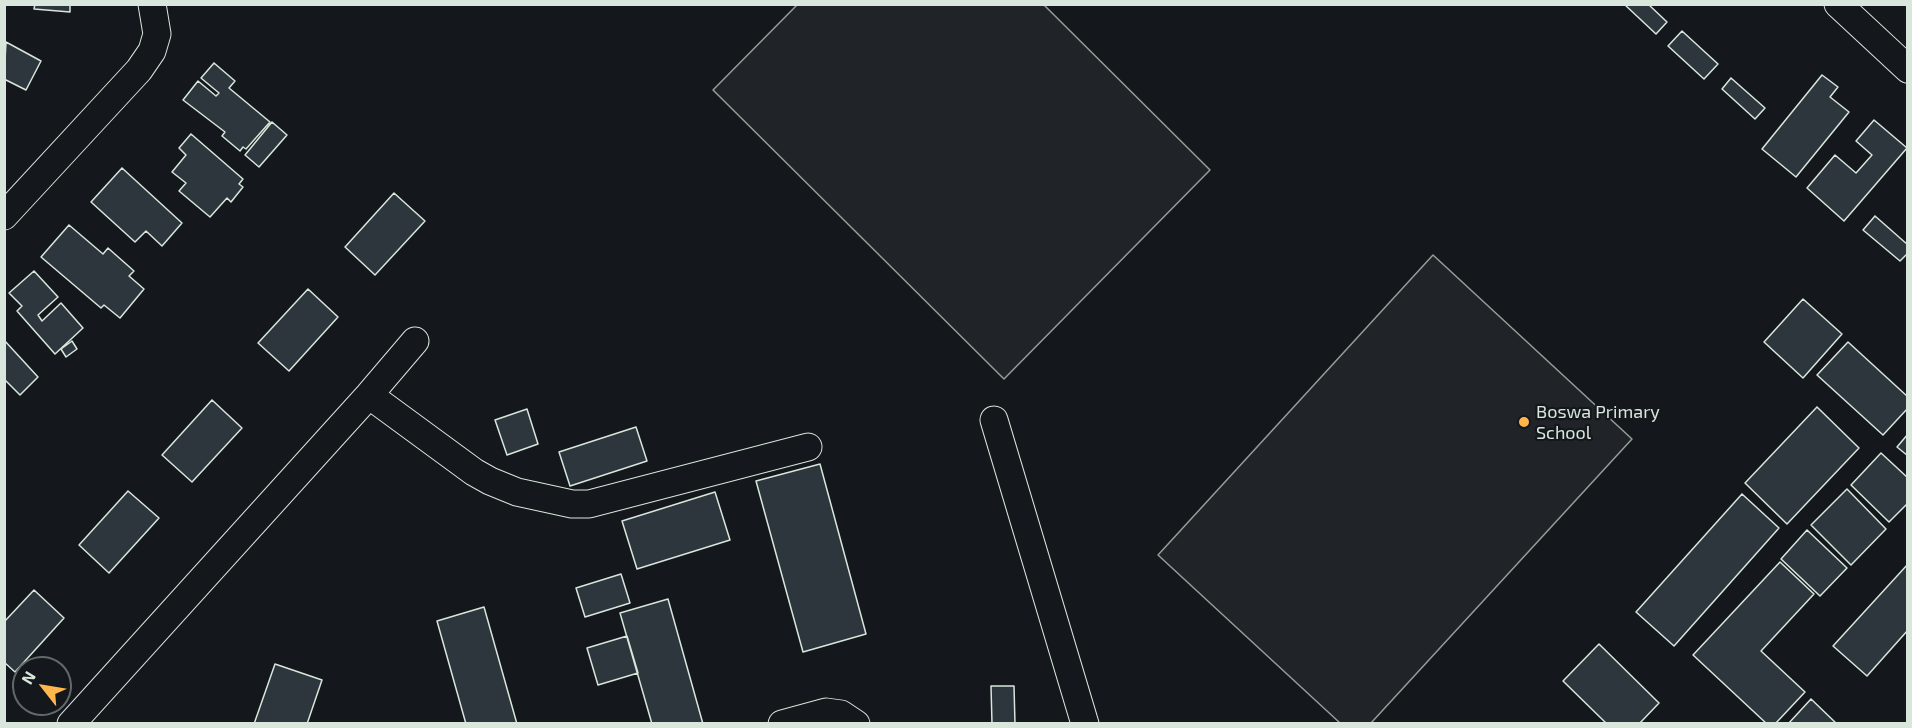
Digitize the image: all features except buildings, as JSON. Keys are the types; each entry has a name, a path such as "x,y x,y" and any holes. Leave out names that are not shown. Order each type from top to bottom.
{"street":[{"path":"4,216 139,70 152,51 157,34 152,4"},
{"path":"1838,4 1908,69"},
{"path":"70,723 369,395 415,341"},
{"path":"369,395 474,472 490,481 517,492 573,504 589,504 808,447"},
{"path":"994,420 1085,723"},
{"path":"782,723 826,712 841,714 856,723"}],"shaded area":[{"path":"797,5 1044,5 1210,170 1004,379 713,90"},
{"path":"1433,255 1632,439 1371,723 1340,723 1158,555"}],"place":[{"name":"Boswa Primary School","path":"1524,422"}]}
